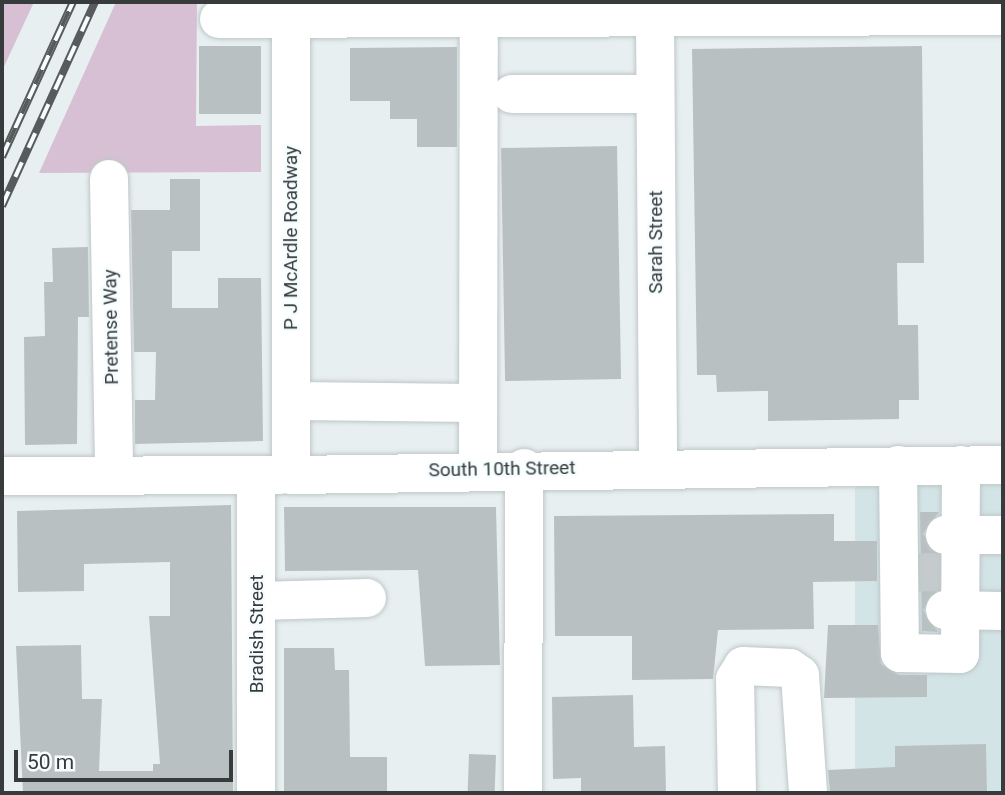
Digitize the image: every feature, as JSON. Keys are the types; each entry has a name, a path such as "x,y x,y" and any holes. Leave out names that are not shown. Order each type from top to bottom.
{"street":[{"path":"219,19 291,10 472,11 655,17 1003,16"},
{"name":"P J McArdle Roadway","path":"273,475 291,401 291,10"},
{"path":"472,11 478,469"},
{"name":"Sarah Street","path":"655,17 658,467"},
{"path":"512,94 655,94"},
{"name":"Pretense Way","path":"109,179 114,474"},
{"path":"291,401 478,403"},
{"path":"898,466 902,535 900,653 960,654 953,611 953,535 961,465"},
{"name":"South 10th Street","path":"2,476 273,475 524,468 1003,465"},
{"path":"523,793 524,468"},
{"name":"Bradish Street","path":"256,793 258,601 273,475"},
{"path":"953,535 1003,534"},
{"path":"258,601 367,598"},
{"path":"953,611 1003,611"},
{"path":"737,793 735,679 743,666 790,667 800,675 808,793"}],"shaded area":[{"path":"2,2 34,2 2,71"},
{"path":"116,2 197,2 196,126 261,125 261,172 39,173"},
{"path":"855,457 1003,457 1003,793 855,793"}],"building":[{"path":"199,46 261,46 261,114 199,114"},
{"path":"922,46 924,263 897,263 898,325 918,325 919,400 899,400 899,419 768,421 768,391 717,392 716,375 697,375 692,49"},
{"path":"457,47 457,147 417,147 417,119 390,119 390,101 350,101 350,48"},
{"path":"617,146 621,379 505,381 501,148"},
{"path":"170,179 200,179 200,251 172,251 172,308 218,308 218,278 261,278 263,441 135,444 135,400 155,400 156,352 134,352 131,210 170,210"},
{"path":"88,247 89,317 78,317 77,444 25,445 24,337 45,336 44,282 53,282 52,248"},
{"path":"231,505 233,793 23,793 16,646 81,645 82,699 102,699 99,771 153,771 153,764 160,764 149,616 170,616 170,562 84,564 84,591 18,592 17,511"},
{"path":"284,507 496,507 500,665 425,666 418,570 285,571"},
{"path":"920,512 939,512 923,534 939,555 938,590 923,610 938,632 922,631"},
{"path":"834,514 834,541 877,541 877,581 813,582 814,629 718,630 713,679 632,680 632,636 555,636 554,516"},
{"path":"828,625 878,625 881,664 899,675 927,675 927,697 824,698"},
{"path":"284,648 334,648 335,670 349,670 350,757 387,757 387,793 284,793"},
{"path":"633,695 634,747 665,746 666,793 581,793 581,778 553,779 552,697"},
{"path":"986,744 987,793 830,793 828,770 895,767 895,746"},
{"path":"469,754 496,755 495,793 468,793"}],"tunnel":[{"path":"904,573 945,572"}],"railway":[{"path":"2,157 73,2"},
{"path":"2,206 95,2"}]}
